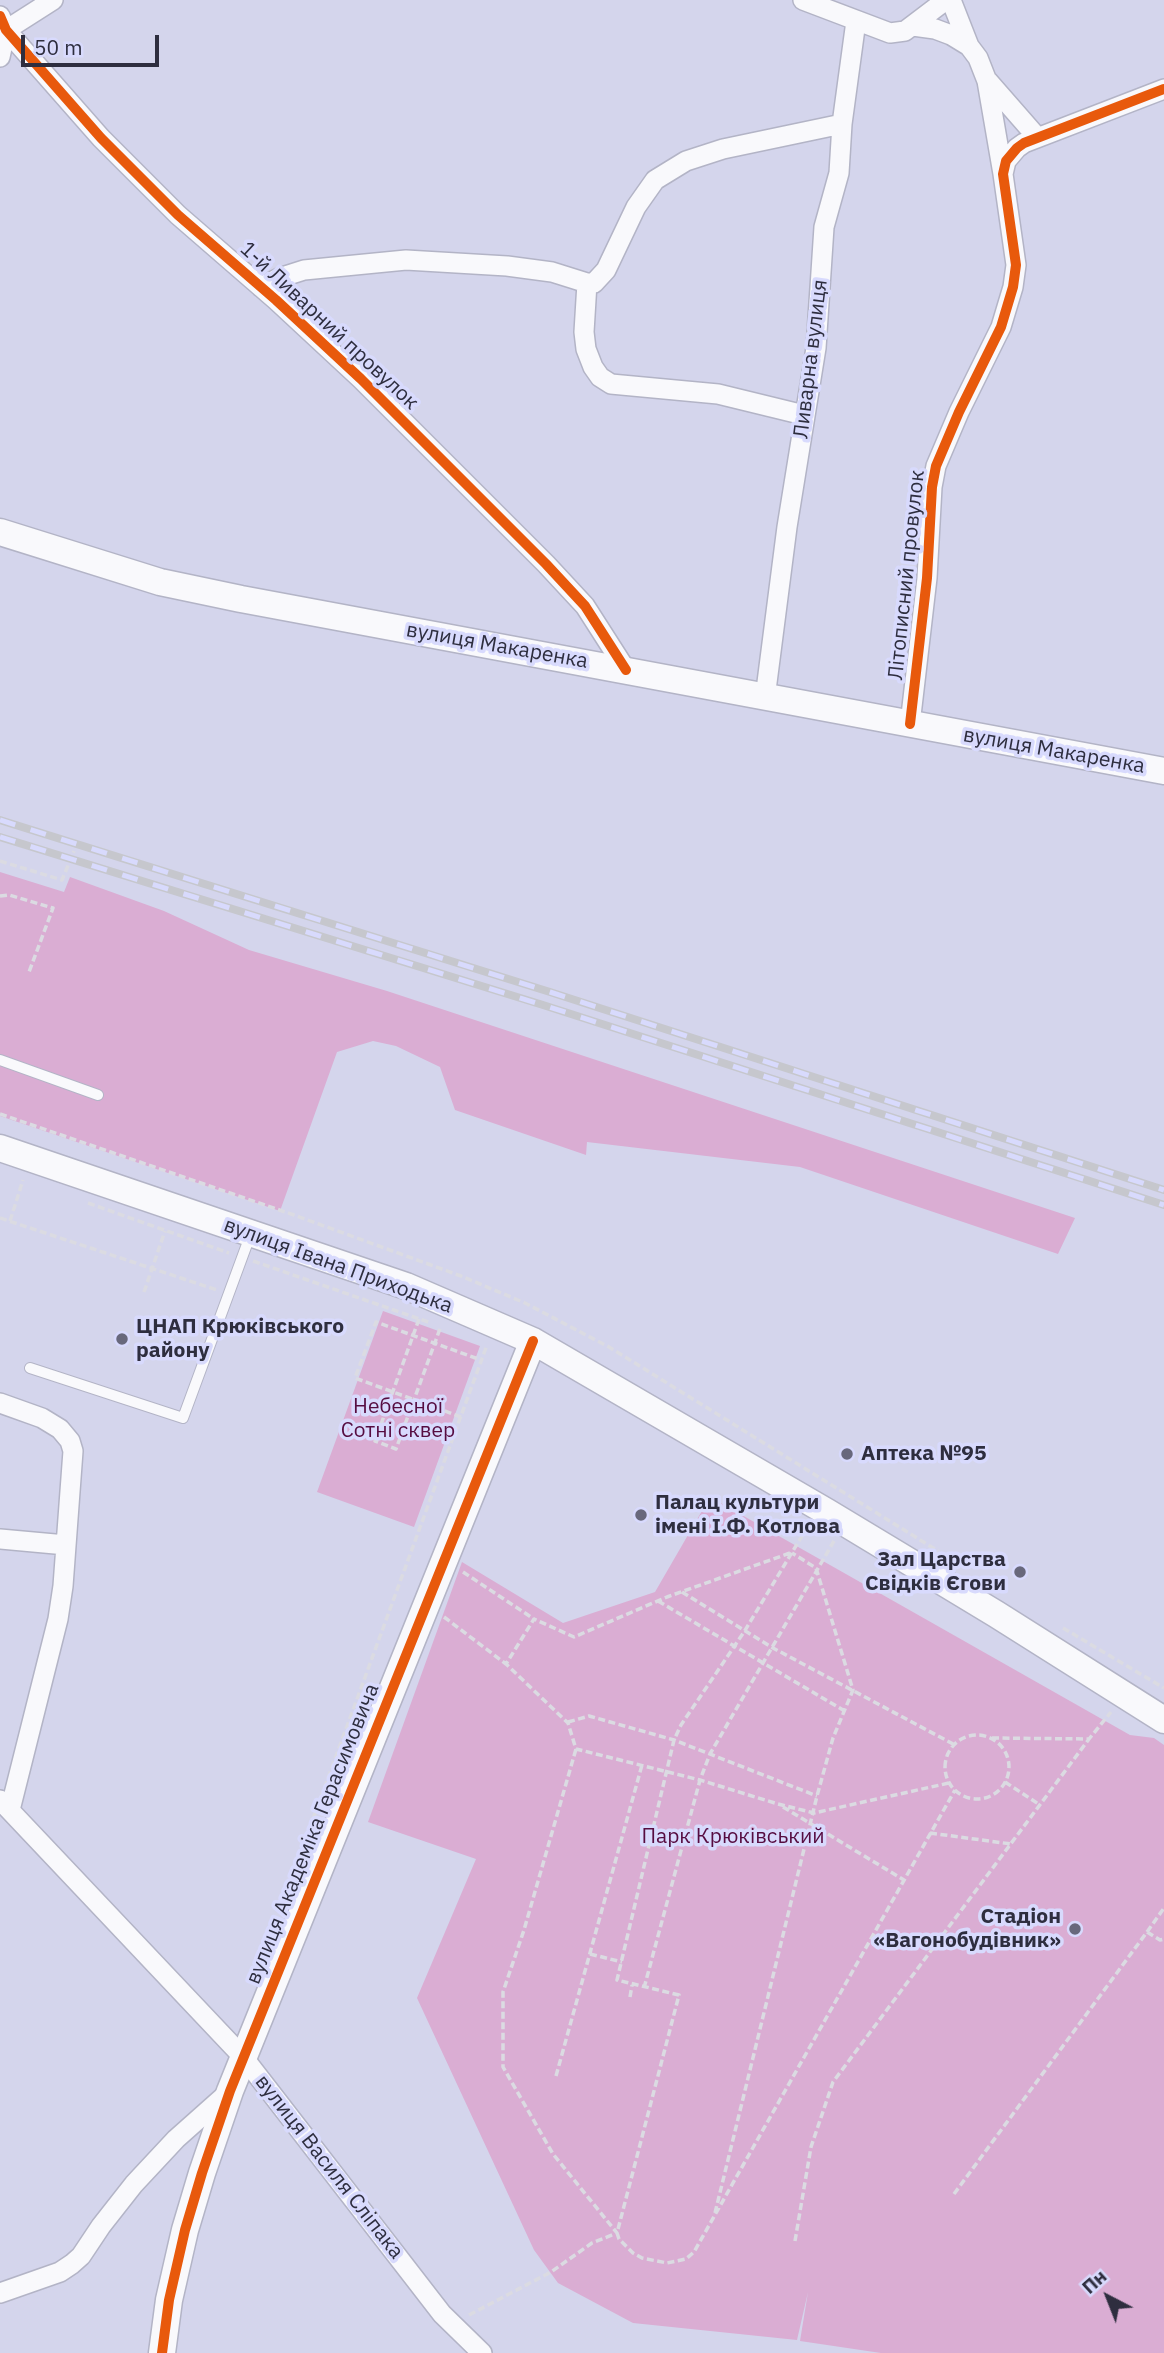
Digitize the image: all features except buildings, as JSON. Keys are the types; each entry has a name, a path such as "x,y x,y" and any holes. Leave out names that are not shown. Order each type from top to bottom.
{"main road":[{"name":"вулиця Макаренка","path":"0,532 160,582 241,599 1164,771"},
{"name":"вулиця Івана Приходька","path":"0,1148 246,1246 405,1286 850,1526 1164,1720"},
{"name":"вулиця Академіка Герасимовича","path":"162,2353 169,2300 185,2230 230,2091 528,1351"}],"street":[{"path":"0,57 3,23 54,0"},
{"path":"803,0 890,33 905,31 948,0 987,81 1037,137"},
{"name":"Ливарна вулиця","path":"765,698 804,415 816,348 824,227 839,173 842,124 856,21"},
{"name":"1-й Ливарний провулок","path":"3,23 111,148 178,215 361,379 554,572 585,606 626,670"},
{"path":"913,26 943,32 969,46"},
{"name":"Літописний провулок","path":"910,724 927,578 932,487 936,466 959,412 1002,327 1013,288 1016,265 987,81"},
{"path":"1003,174 1006,161 1017,148 1037,137 1164,89"},
{"path":"804,415 718,394 611,384 600,377 586,349 584,306 587,283 594,283 606,270 636,207 655,180 686,161 723,149 842,124"},
{"name":"1-й Ливарний провулок","path":"261,287 304,270 406,261 507,266 552,272 587,283"},
{"path":"5,1805 58,1619 73,1451 70,1441 52,1423 7,1406"},
{"path":"0,1539 66,1545"},
{"name":"вулиця Василя Сліпака","path":"5,1805 244,2058 453,2327 482,2353"},
{"path":"0,2293 60,2272 72,2264 81,2256 100,2226 134,2184 176,2139 230,2091"}],"lane":[{"path":"0,1060 98,1095"},
{"path":"30,1368 183,1418 246,1246"}],"path":[{"path":"0,861 62,880 74,851"},
{"path":"0,896 9,895 53,908 29,972"},
{"path":"10,1221 23,1180 12,1175"},
{"path":"85,1202 166,1231 246,1246 419,1319 452,1330"},
{"path":"0,1218 229,1294"},
{"path":"144,1292 166,1231"},
{"path":"419,1319 375,1441 397,1449 441,1326"},
{"path":"461,1417 355,1378 376,1322 481,1360"},
{"path":"295,1868 487,1343 528,1351"},
{"path":"801,1522 814,1529"},
{"path":"617,2233 679,1995 617,1980 674,1740 681,1725 735,1647 808,1526"},
{"path":"644,1988 700,1780 710,1754 834,1541 824,1535"},
{"path":"454,1565 534,1619 574,1637 681,1591 792,1553 817,1568 853,1690 833,1738 817,1796 714,2218"},
{"path":"681,1591 744,1632 955,1745"},
{"path":"658,1601 844,1710"},
{"path":"438,1612 506,1664 568,1723 576,1749 524,1930 503,1992 503,2067 554,2154 617,2233 624,2246 642,2258 667,2263 678,2261 694,2252 955,1790"},
{"path":"506,1664 534,1619"},
{"path":"795,2241 811,2147 833,2082 1114,1709"},
{"path":"568,1723 589,1716 674,1740 817,1796"},
{"path":"990,1738 998,1743 1008,1758 1009,1768 1005,1782 997,1792 980,1799 962,1796 949,1783 945,1766 948,1754 955,1745 971,1736 1089,1739"},
{"path":"576,1749 700,1780 814,1813 949,1783"},
{"path":"556,2076 642,1765"},
{"path":"1005,1782 1040,1804"},
{"path":"778,1804 904,1880"},
{"path":"930,1833 1011,1843"},
{"path":"954,2194 1164,1908"},
{"path":"1147,1932 1160,1940 1164,1939"},
{"path":"590,1954 622,1962"},
{"path":"629,1997 632,1985"},
{"path":"453,2327 474,2311 551,2272 592,2243 617,2233"}],"green space":[{"path":"0,872 64,892 70,877 164,911 249,950 387,991 1075,1218 1058,1254 800,1167 587,1142 586,1155 455,1110 440,1067 396,1046 373,1041 337,1052 280,1211 0,1116"},
{"name":"Небесної Сотні сквер","path":"383,1311 480,1346 414,1527 317,1492"},
{"name":"Парк Крюківський","path":"710,1497 1130,1735 1154,1738 1164,1745 1164,2353 881,2353 800,2341 808,2292 797,2340 633,2323 558,2283 534,2250 417,1998 476,1859 368,1822 462,1562 563,1623 655,1592"}],"railway":[{"path":"0,820 550,992 1164,1190"},
{"path":"0,837 543,1005 1164,1205"}],"cycle path":[{"path":"0,16 6,30 101,138 178,215 276,300 361,379 546,564 585,606 626,670"},
{"path":"910,724 927,578 932,487 936,466 1001,327 1013,287 1016,265 1003,174 1006,161 1024,143 1164,89"},
{"path":"162,2353 169,2300 185,2230 230,2091 533,1341"}],"place":[{"name":"ЦНАП Крюківського району","path":"122,1339"},
{"name":"Аптека №95","path":"847,1454"},
{"name":"Палац культури імені І.Ф. Котлова","path":"641,1515"},
{"name":"Зал Царства Свідків Єгови","path":"1020,1572"},
{"name":"Стадіон «Вагонобудівник»","path":"1075,1929"}]}
